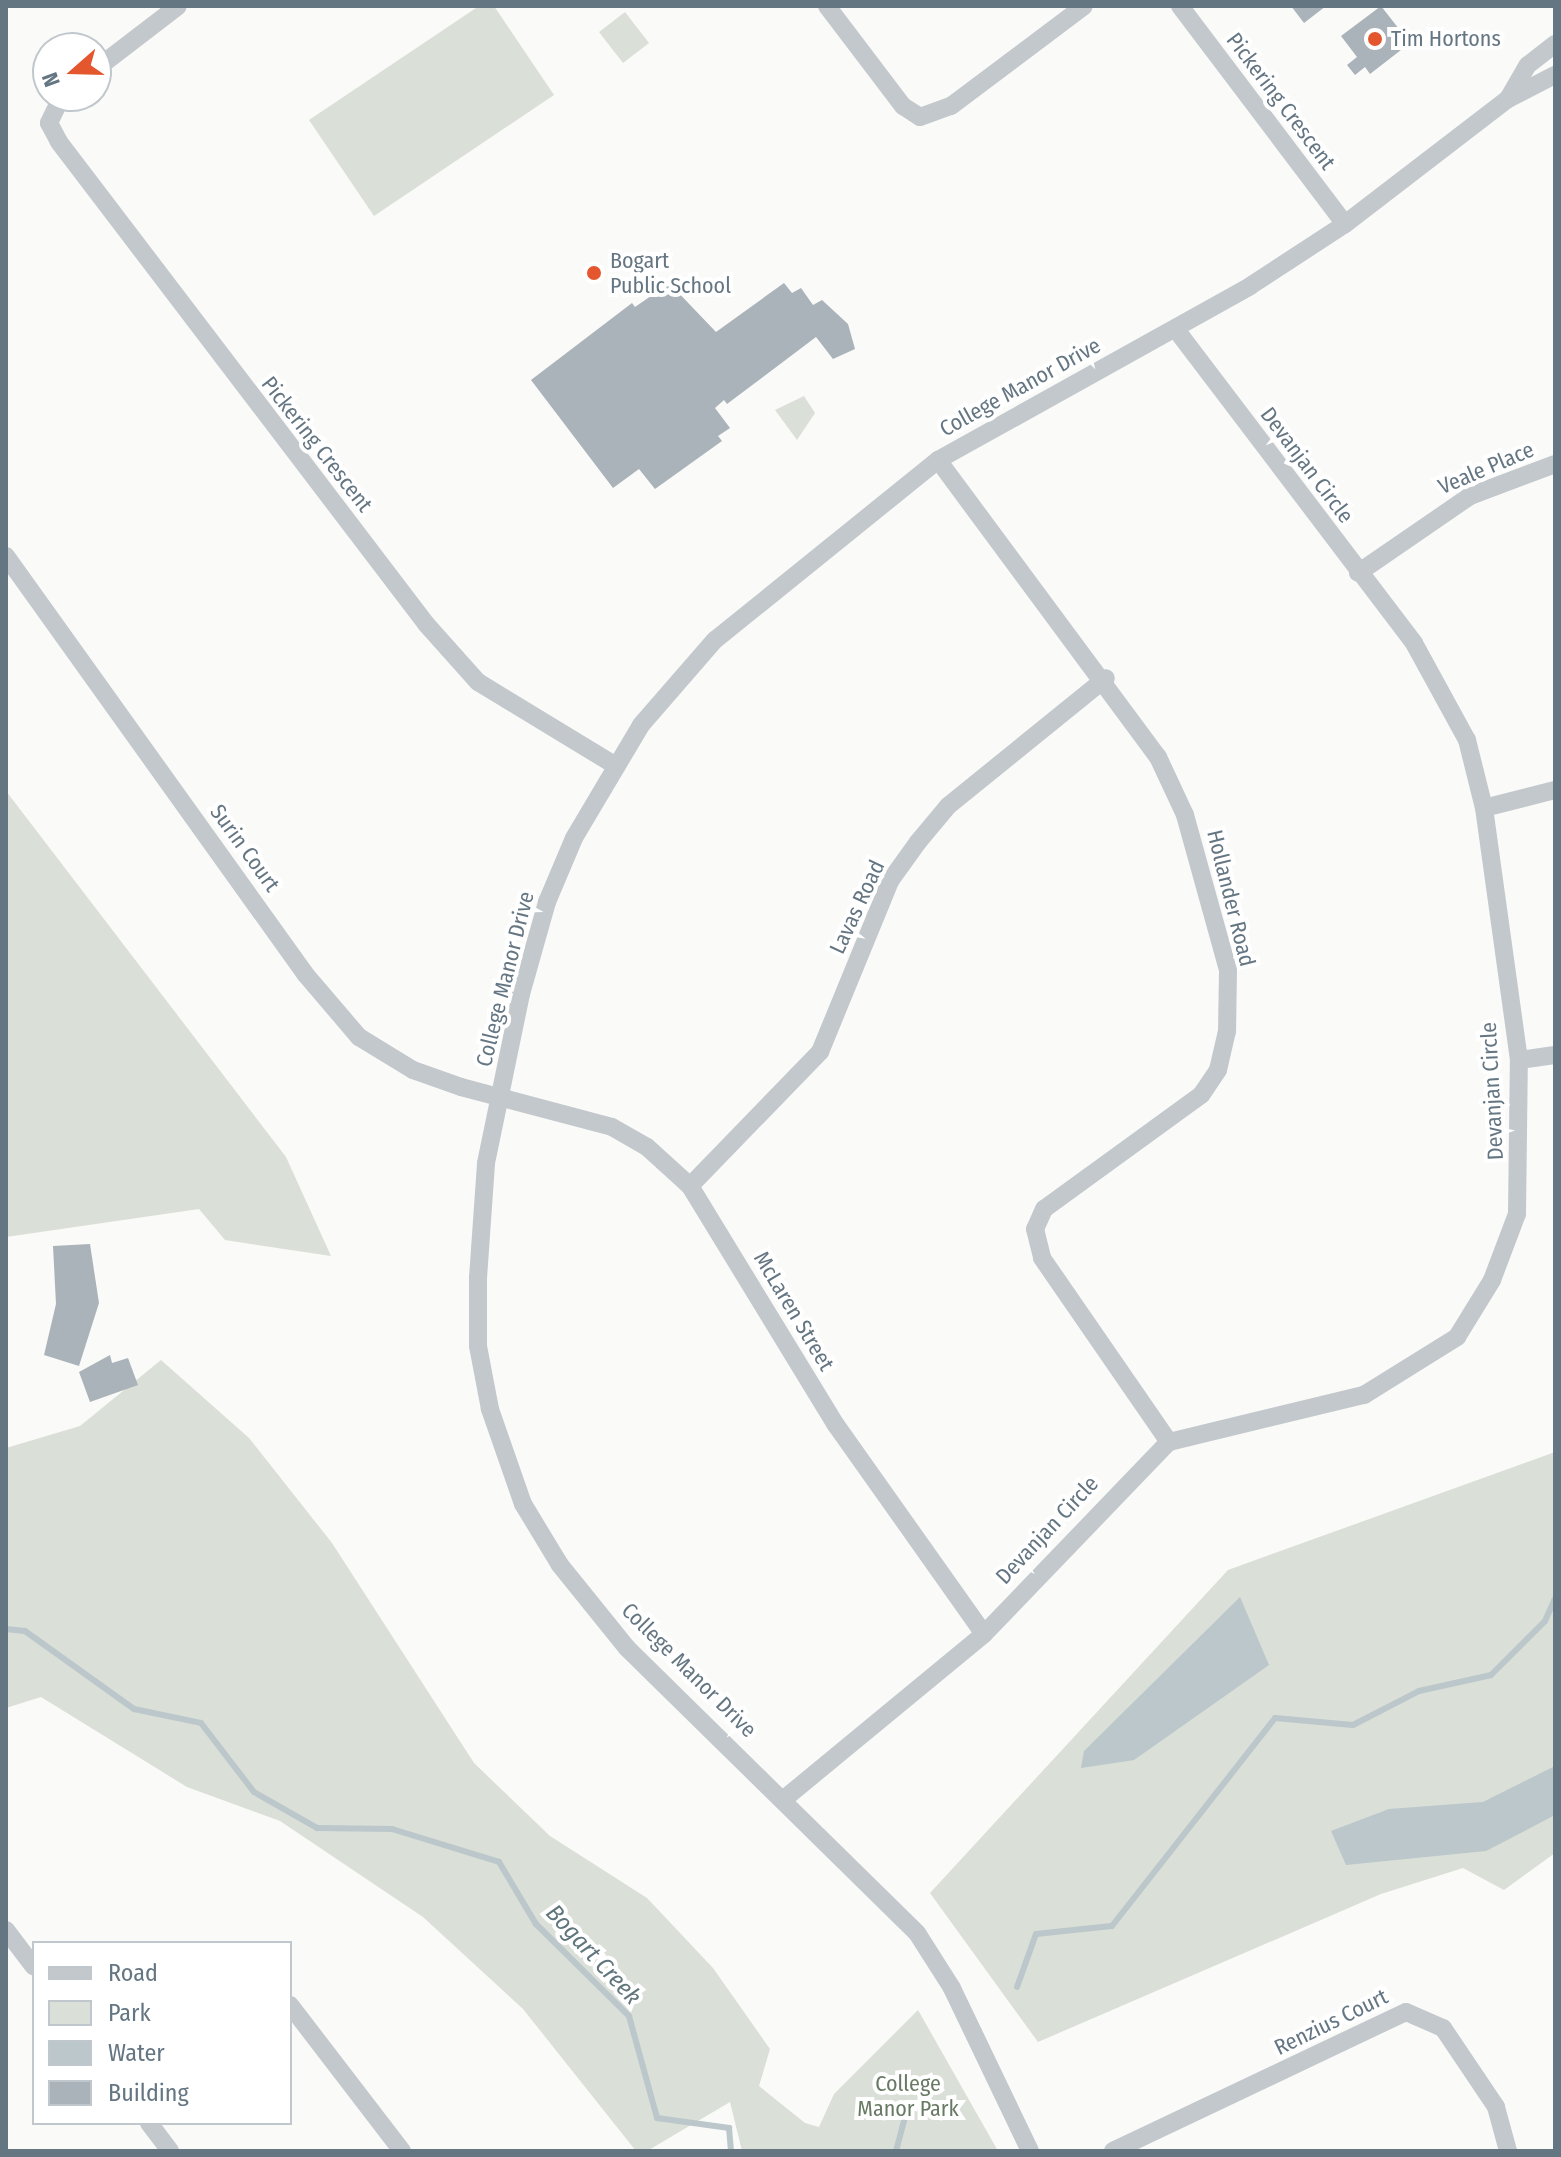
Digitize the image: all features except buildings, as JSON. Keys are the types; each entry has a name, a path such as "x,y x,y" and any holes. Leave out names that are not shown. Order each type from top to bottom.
{"street":[{"path":"112,57 178,6"},
{"path":"827,6 903,106 920,117 951,106 1084,6"},
{"name":"Pickering Crescent","path":"1180,6 1345,224"},
{"name":"College Manor Drive","path":"1508,99 1528,65 1555,44"},
{"name":"College Manor Drive","path":"1030,2151 952,1988 917,1933 627,1648 560,1565 523,1504 490,1409 478,1346 479,1227 500,1101 547,902 574,838 641,725 715,640 938,460 1176,330 1345,224 1508,99 1555,75"},
{"name":"Pickering Crescent","path":"54,112 49,123 59,142 427,625 478,682 616,766"},
{"name":"Devanjan Circle","path":"784,1799 984,1634 1169,1442 1364,1395 1457,1337 1492,1280 1517,1214 1519,1060 1484,808 1449,699 1176,330"},
{"name":"Hollander Road","path":"938,460 1106,678 1158,757 1185,815 1228,970 1227,1031 1218,1070 1201,1095 1044,1209 1035,1229 1042,1258 1169,1442"},
{"name":"Veale Place","path":"1358,573 1470,496 1555,464"},
{"name":"Surin Court","path":"6,556 335,1013 359,1037 413,1070 500,1101"},
{"name":"Lavas Road","path":"690,1186 820,1052 890,881 918,842 948,806 1106,678"},
{"path":"1484,808 1555,790"},
{"path":"1519,1060 1555,1055"},
{"name":"McLaren Street","path":"500,1101 612,1127 647,1147 690,1186 836,1425 984,1634"},
{"path":"6,1930 32,1964"},
{"path":"292,2008 402,2151"},
{"name":"Renzius Court","path":"1113,2151 1406,2012 1443,2028 1496,2107 1508,2151"},
{"path":"150,2125 170,2151"}],"green space":[{"path":"479,6 494,6 554,95 374,216 309,120"},
{"path":"625,12 649,43 623,63 599,32"},
{"path":"804,396 815,413 797,440 775,410"},
{"path":"6,791 286,1157 331,1256 225,1240 199,1209 6,1237"},
{"name":"College Manor Park","path":"161,1360 249,1438 332,1543 474,1763 550,1836 647,1898 713,1968 770,2049 759,2086 805,2123 819,2127 834,2094 918,2010 998,2151 742,2151 730,2102 647,2151 636,2151 523,2009 423,1917 280,1821 187,1787 41,1697 6,1708 6,1448 80,1426"},
{"path":"1555,1452 1555,1853 1504,1890 1463,1868 1381,1894 1038,2042 930,1893 1228,1570"}],"water":[{"path":"1240,1597 1269,1665 1134,1760 1081,1768 1084,1751"},
{"path":"1555,1766 1555,1815 1486,1851 1346,1865 1331,1831 1389,1809 1483,1802"}],"waterway":[{"path":"1017,1987 1036,1934 1112,1926 1275,1718 1353,1725 1419,1691 1491,1675 1545,1621 1555,1599"},
{"name":"Bogart Creek","path":"6,1629 25,1631 134,1709 201,1723 254,1792 317,1828 392,1829 499,1862 536,1924 629,2016 657,2118 729,2128 731,2151"},
{"path":"896,2151 908,2106"}],"place":[{"name":"Tim Hortons","path":"1375,39"},
{"name":"Bogart Public School","path":"594,273"}]}
